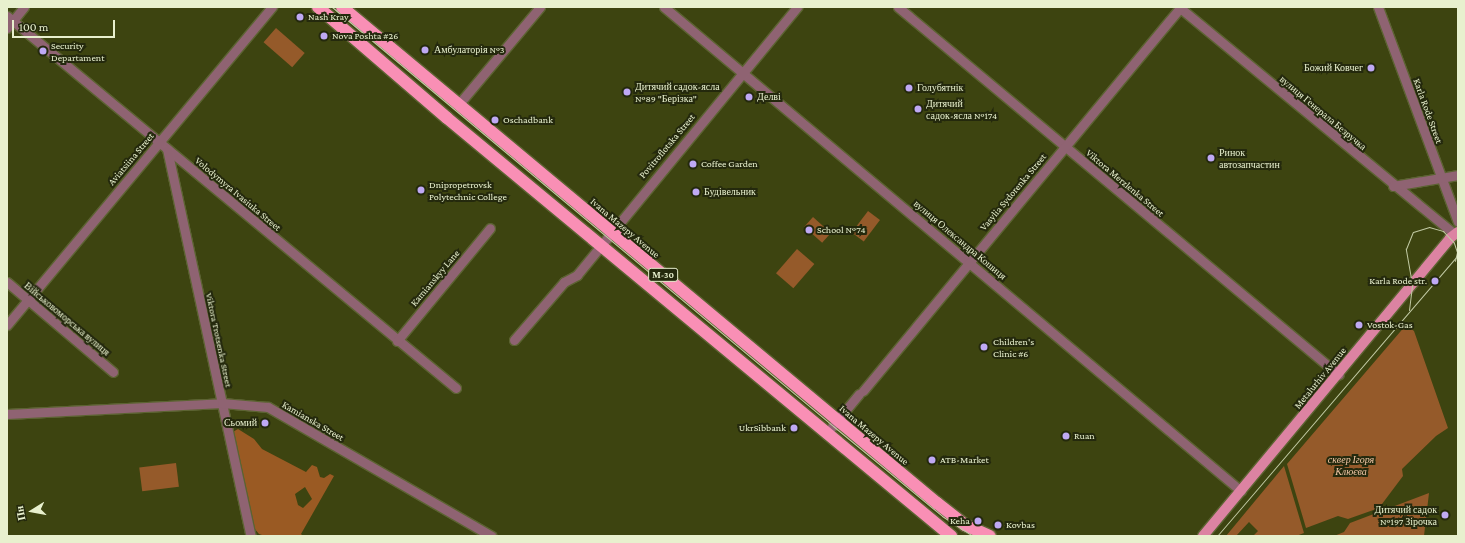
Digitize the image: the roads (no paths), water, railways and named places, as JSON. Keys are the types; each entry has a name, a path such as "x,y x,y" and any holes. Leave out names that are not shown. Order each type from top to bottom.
{"highway":[{"name":"М-30","path":"318,7 826,434 951,536"},
{"name":"Ivana Mazepy Avenue","path":"342,7 837,421 964,525 990,536"}],"main road":[{"name":"Metalurhiv Avenue","path":"1203,536 1457,234"}],"street":[{"path":"9,22 24,7"},
{"name":"Aviatsiina Street","path":"7,325 272,7"},
{"path":"458,105 540,7"},
{"name":"вулиця Олександра Кошиця","path":"664,7 744,71 1241,491"},
{"name":"Povitroflotska Street","path":"600,244 797,7"},
{"name":"Viktora Merzlenka Street","path":"898,7 1339,375"},
{"name":"Vasylia Sydorenka Street","path":"826,434 1180,7"},
{"name":"вулиця Генерала Безручка","path":"1180,7 1393,186 1457,234"},
{"name":"Karla Rode Street","path":"1378,7 1458,222"},
{"name":"Volodymyra Ivasiuka Street","path":"9,22 159,142 397,341 456,388"},
{"name":"Viktora Trotsenka Street","path":"167,149 251,536"},
{"path":"1393,186 1458,175"},
{"name":"Kamianskyy Lane","path":"397,341 490,228"},
{"path":"514,340 564,282 577,274 600,244"},
{"name":"Військовоморська вулиця","path":"7,282 113,372"},
{"name":"Kamianska Street","path":"7,414 222,403 268,407 491,536"}],"tram line":[{"path":"332,7 942,516 973,536"},
{"path":"1409,310 1412,284 1406,249 1413,232 1429,227 1443,231 1454,243 1457,252 1455,261"},
{"path":"1217,536 1458,255"}],"place":[{"name":"Nash Kray","path":"300,17"},
{"name":"Nova Poshta #26","path":"324,36"},
{"name":"Амбулаторія №3","path":"425,50"},
{"name":"Security Departament","path":"43,51"},
{"name":"Божий Ковчег","path":"1371,68"},
{"name":"Голубятнік","path":"909,88"},
{"name":"Дитячий садок-ясла №89 \"Берізка\"","path":"627,92"},
{"name":"Делві","path":"749,97"},
{"name":"Дитячий садок-ясла №174","path":"918,109"},
{"name":"Oschadbank","path":"495,120"},
{"name":"Ринок автозапчастин","path":"1211,158"},
{"name":"Coffee Garden","path":"693,164"},
{"name":"Dnipropetrovsk Polytechnic College","path":"421,190"},
{"name":"Будівельник","path":"696,192"},
{"name":"School №74","path":"809,230"},
{"name":"Karla Rode str.","path":"1435,281"},
{"name":"Vostok-Gas","path":"1359,325"},
{"name":"Children's Clinic #6","path":"984,347"},
{"name":"Сьомий","path":"265,423"},
{"name":"UkrSibbank","path":"794,428"},
{"name":"Ruan","path":"1066,436"},
{"name":"ATB-Market","path":"932,460"},
{"name":"Дитячий садок №197 Зірочка","path":"1445,515"},
{"name":"Keha","path":"978,521"},
{"name":"Kovbas","path":"998,525"}],"park label":[{"name":"сквер Ігоря Клюєва","path":"1351,464"}]}
